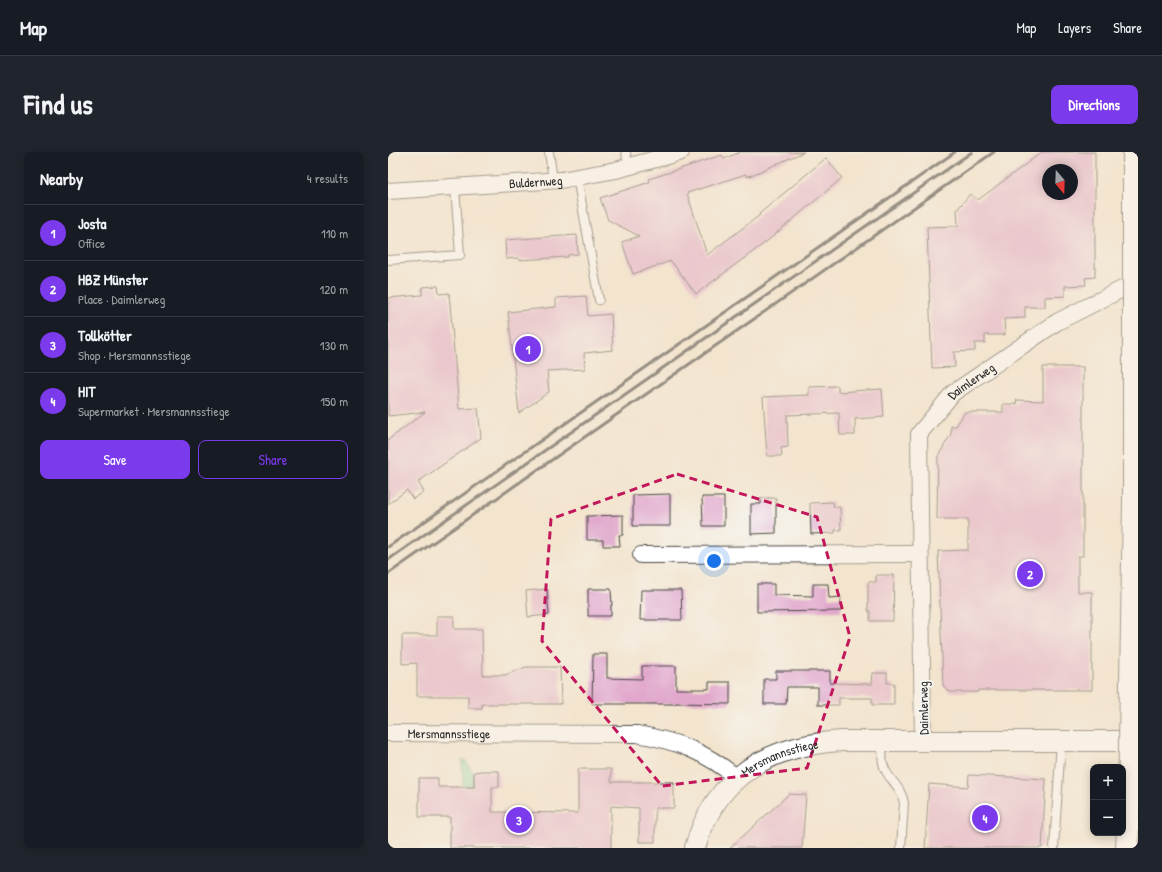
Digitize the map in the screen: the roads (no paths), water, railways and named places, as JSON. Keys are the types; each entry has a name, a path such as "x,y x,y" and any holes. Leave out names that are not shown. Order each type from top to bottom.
{"highway":[{"path":"1127,848 1134,501 1134,152"}],"street":[{"name":"Buldernweg","path":"388,191 455,188 576,178 627,160 681,152"},
{"name":"Daimlerweg","path":"923,742 919,434 953,393 1057,322 1138,281"},
{"path":"641,555 920,554"},
{"name":"Mersmannsstiege","path":"388,733 637,734 690,748 716,762 737,778 754,764 764,759 797,747 819,742 1138,741"},
{"path":"694,848 702,826 714,805 737,778"}],"lane":[{"path":"549,152 553,180"},
{"path":"576,178 599,300"},
{"path":"388,260 460,255 455,188"},
{"path":"882,741 884,767 903,796 904,803 901,848"},
{"path":"1054,848 1061,742"}],"railway":[{"path":"388,547 955,152"},
{"path":"388,560 972,152"},
{"path":"388,574 994,152"}],"place":[{"name":"Josta","path":"528,349"},
{"name":"HBZ Münster","path":"1030,574"},
{"name":"HIT","path":"985,818"},
{"name":"Tollkötter","path":"519,820"}]}
